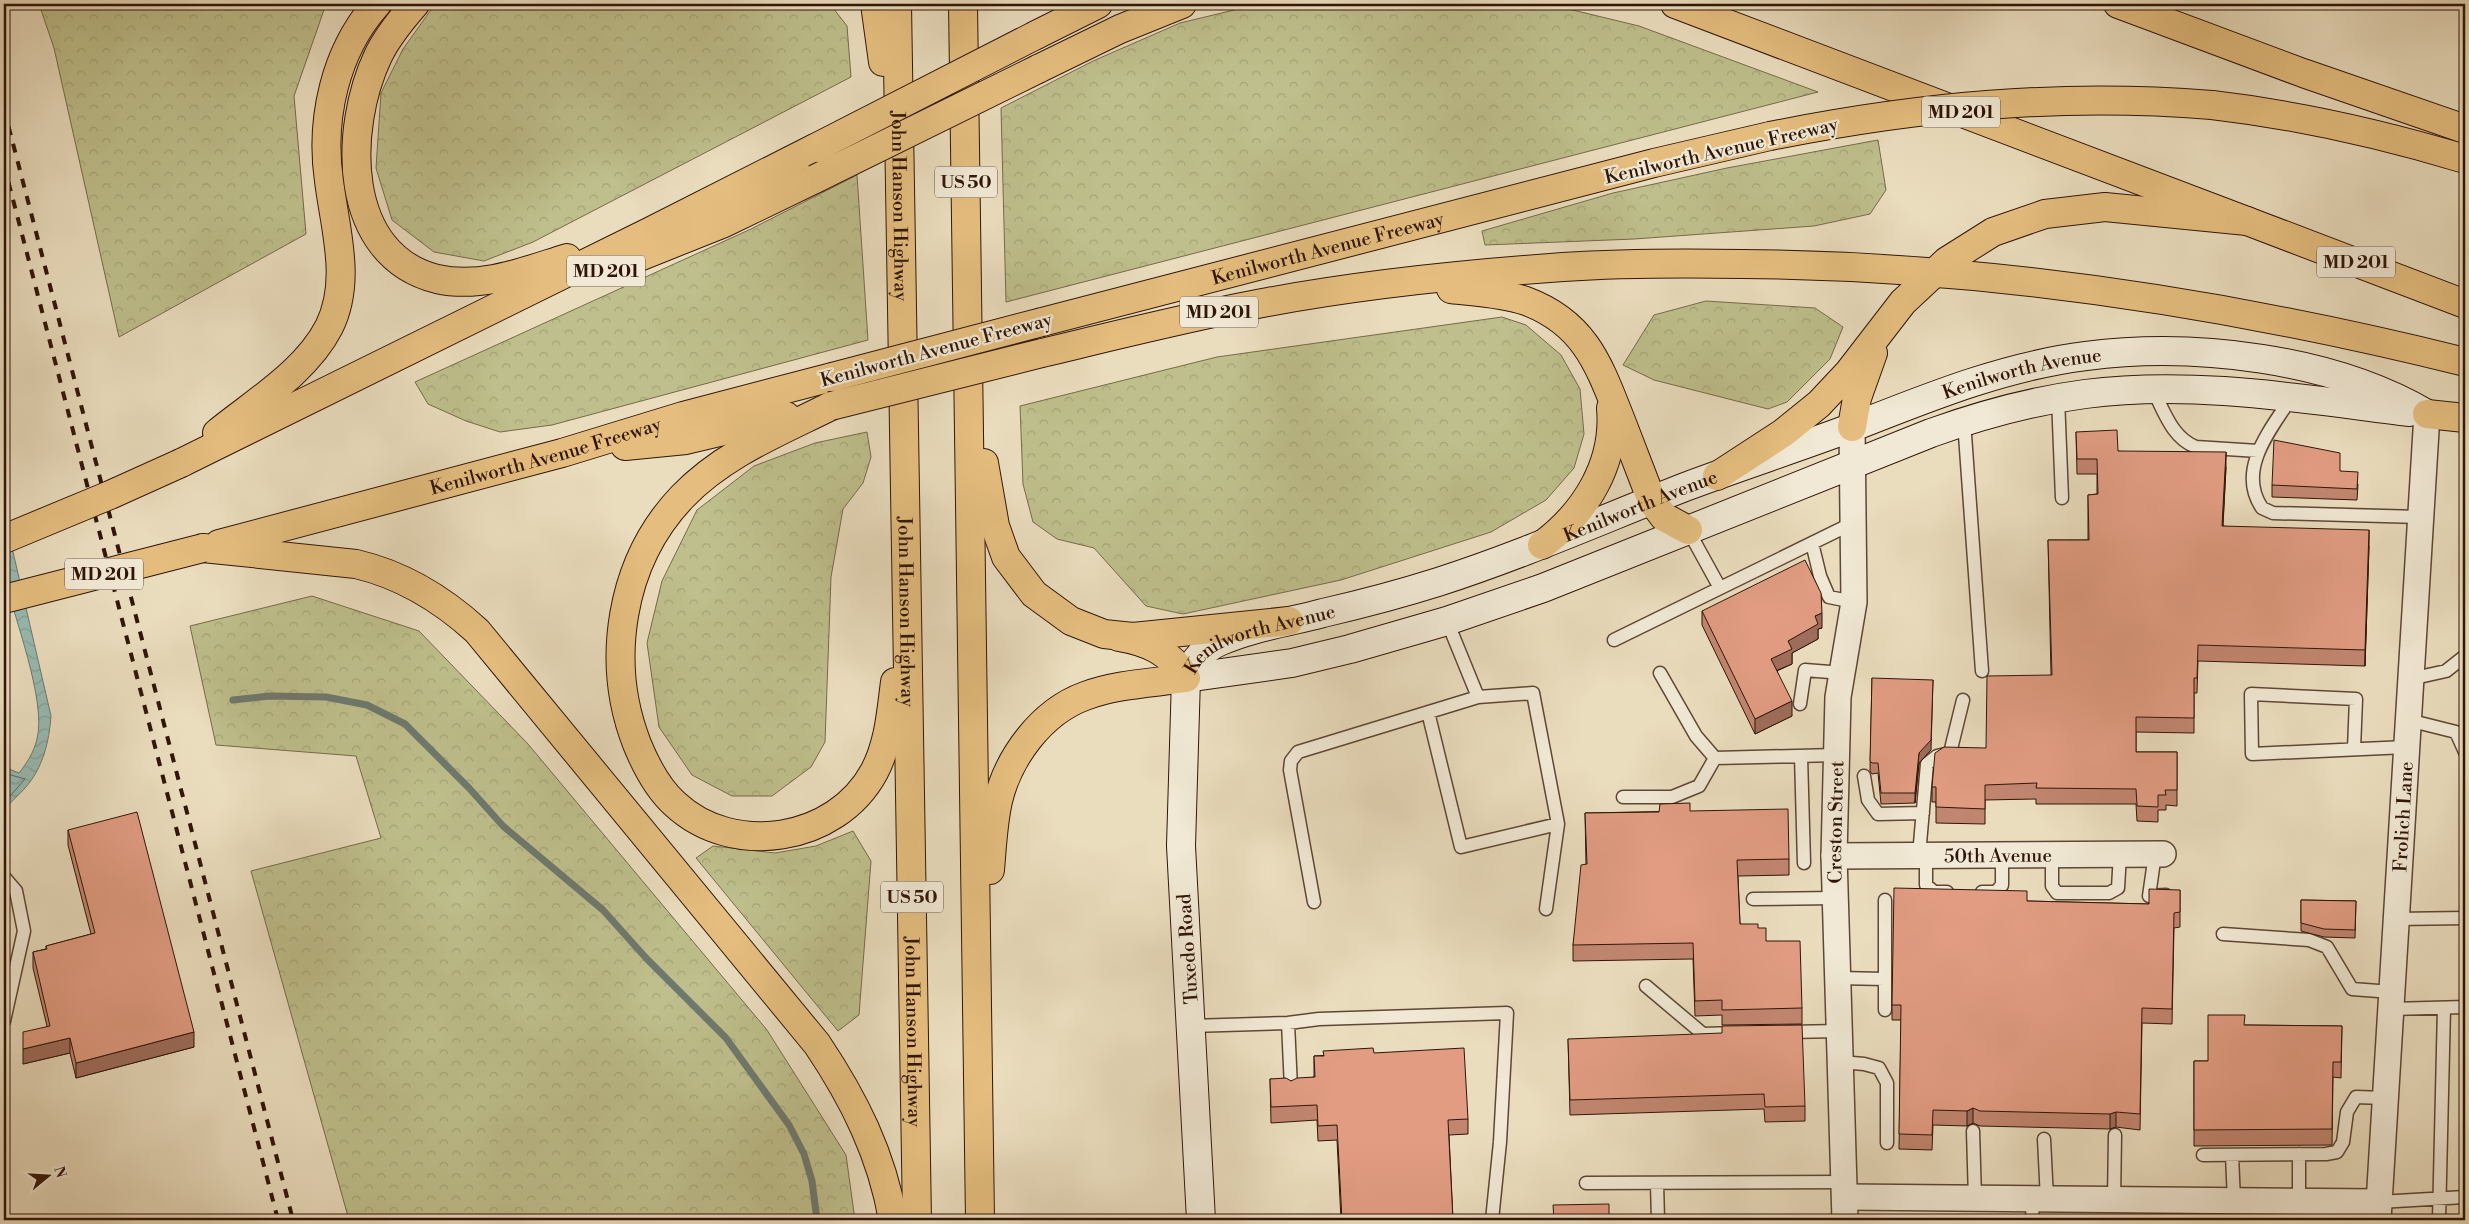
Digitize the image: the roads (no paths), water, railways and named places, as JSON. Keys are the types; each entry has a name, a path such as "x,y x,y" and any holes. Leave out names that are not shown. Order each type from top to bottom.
{"main road":[{"path":"180,463 297,368 328,327 336,308 341,272 327,162 328,118 332,96 346,50 356,32 377,4"},
{"path":"415,4 389,36 378,56 363,94 356,131 356,174 360,193 365,212 385,246 397,257 422,273 451,281 482,281 514,275 649,232"},
{"path":"875,4 902,236"},
{"name":"John Hanson Highway","path":"897,4 908,574 917,1220"},
{"name":"US 50","path":"963,4 980,1220"},
{"path":"395,358 649,232 1098,4"},
{"name":"MD 201","path":"4,539 101,499 180,463 395,358 724,222 1120,29 1182,4"},
{"name":"MD 201","path":"1675,4 2465,304"},
{"path":"2118,4 2303,73 2465,129"},
{"name":"Kenilworth Avenue Freeway","path":"4,600 562,453 683,416 832,376 1654,163 1770,136 1894,114 1974,104 2089,100 2212,105 2319,122 2367,132 2465,159"},
{"path":"1717,476 1762,448 1813,408 1844,378 1903,302 1935,271 1962,250 1993,232 2024,220 2064,210 2121,207 2247,221"},
{"name":"MD 201","path":"562,453 686,440 1042,353 1240,308 1397,283 1554,268 1646,263 1804,264 1935,271 2070,286 2194,304 2308,325 2465,362"},
{"path":"1397,283 1513,297 1536,306 1558,318 1578,334 1592,353 1603,375 1652,500 1664,517 1688,530"},
{"path":"1852,427 1860,391 1879,335"},
{"name":"Kenilworth Avenue","path":"1186,678 1195,661 1221,641 1289,620 1402,593 1542,545 1652,500 1929,397 2000,374 2086,356 2142,352 2224,355 2304,368 2364,383 2392,395 2427,414"},
{"path":"969,361 991,508 1006,557 1023,582 1045,604 1088,629 1157,648 1174,662 1186,678 1116,688 1084,696 1068,704 1045,721 1021,749 1008,773 998,802 976,996"},
{"path":"1542,545 1562,529 1580,508 1602,471 1612,429 1610,402 1603,375"},
{"name":"Kenilworth Avenue","path":"1186,678 1292,663 1447,621 1543,588 1964,421 2058,398 2153,390 2216,391 2465,418"},
{"path":"831,406 740,452 712,470 681,497 665,516 651,538 639,564 629,591 621,635 620,664 623,692 631,727 643,759 654,780 667,797 684,812 704,824 727,832 759,836 776,835 809,828 824,821 851,801 874,772 887,740 908,574"},
{"path":"203,548 356,564 378,570 420,588 450,607 477,631 817,1044 845,1089 869,1134 881,1167 893,1220"},
{"path":"1119,637 1147,636 1220,626 1289,620"},
{"name":"Tuxedo Road","path":"1186,678 1180,820 1201,1220"}],"street":[{"name":"Frolich Lane","path":"2379,1211 2427,414"},
{"name":"Creston Street","path":"1845,1200 1834,856 1835,755 1842,673 1854,602 1852,427"},
{"name":"50th Avenue","path":"1834,856 2159,854"},
{"path":"1845,1200 1975,1199 2038,1206 2114,1200 2299,1202 2379,1211"}],"lane":[{"path":"2153,390 2174,430 2188,444 2196,447 2258,451"},
{"path":"2058,398 2062,498"},
{"path":"2291,398 2258,451 2254,464 2254,487 2258,503 2267,511 2273,513 2420,518"},
{"path":"1964,421 1982,671"},
{"path":"1614,640 1854,523"},
{"path":"1688,530 1720,588"},
{"path":"1812,543 1820,576 1829,597 1854,602"},
{"path":"1447,621 1478,697"},
{"path":"2410,680 2446,672 2465,656"},
{"path":"1800,704 1805,670 1842,673"},
{"path":"1660,673 1696,736 1715,758"},
{"path":"1314,902 1290,770 1294,756 1298,752 1478,697 1533,693 1558,824 1546,909"},
{"path":"2354,749 2356,699 2252,694 2252,754 2406,747"},
{"path":"1963,700 1950,753 1937,756 1927,764 1922,855 1926,885 1934,892 1996,892 2002,885 2002,855"},
{"path":"1428,712 1461,847 1558,824"},
{"path":"2408,720 2456,732 2465,752"},
{"path":"1715,758 1835,755"},
{"path":"1801,756 1804,863"},
{"path":"1623,797 1672,797 1699,786 1715,758"},
{"path":"1864,776 1868,800 1878,814 1923,812"},
{"path":"2052,855 2052,886 2057,893 2108,894 2118,888 2120,854"},
{"path":"2159,854 2148,896 2180,895"},
{"path":"4,877 16,891 24,931 4,1021"},
{"path":"1753,898 1835,898"},
{"path":"1885,900 1885,1010"},
{"path":"2396,920 2465,918"},
{"path":"2224,934 2309,940 2327,947 2352,989 2391,1001 2444,1008 2465,1007"},
{"path":"1838,978 1885,979"},
{"path":"1646,986 1703,1034 1752,1033"},
{"path":"2439,1220 2444,1008"},
{"path":"1192,1026 1288,1023 1319,1019 1506,1013 1500,1142 1492,1220"},
{"path":"1288,1023 1291,1088"},
{"path":"1772,1032 1840,1031"},
{"path":"1841,1062 1864,1064 1879,1068 1887,1083 1887,1143"},
{"path":"2203,1155 2337,1152 2343,1142 2347,1112 2356,1096 2385,1098"},
{"path":"1973,1131 1975,1199"},
{"path":"2114,1200 2115,1135"},
{"path":"2038,1206 2044,1139"},
{"path":"2232,1154 2234,1201"},
{"path":"2299,1154 2299,1202"},
{"path":"1586,1183 1657,1183 1845,1200"},
{"path":"1657,1183 1658,1220"},
{"path":"2379,1211 2440,1198 2465,1197"}],"water":[{"path":"4,513 51,716 47,745 41,763 25,788 4,811 4,767 19,773 34,748 39,723 28,658 4,574 2,551"}],"waterway":[{"path":"233,700 269,696 326,697 367,705 405,724 469,788 503,826 603,910 646,958 726,1038 789,1125 804,1154 812,1181 817,1220"}],"railway":[{"path":"4,109 293,1220"},
{"path":"4,165 278,1220"}]}
